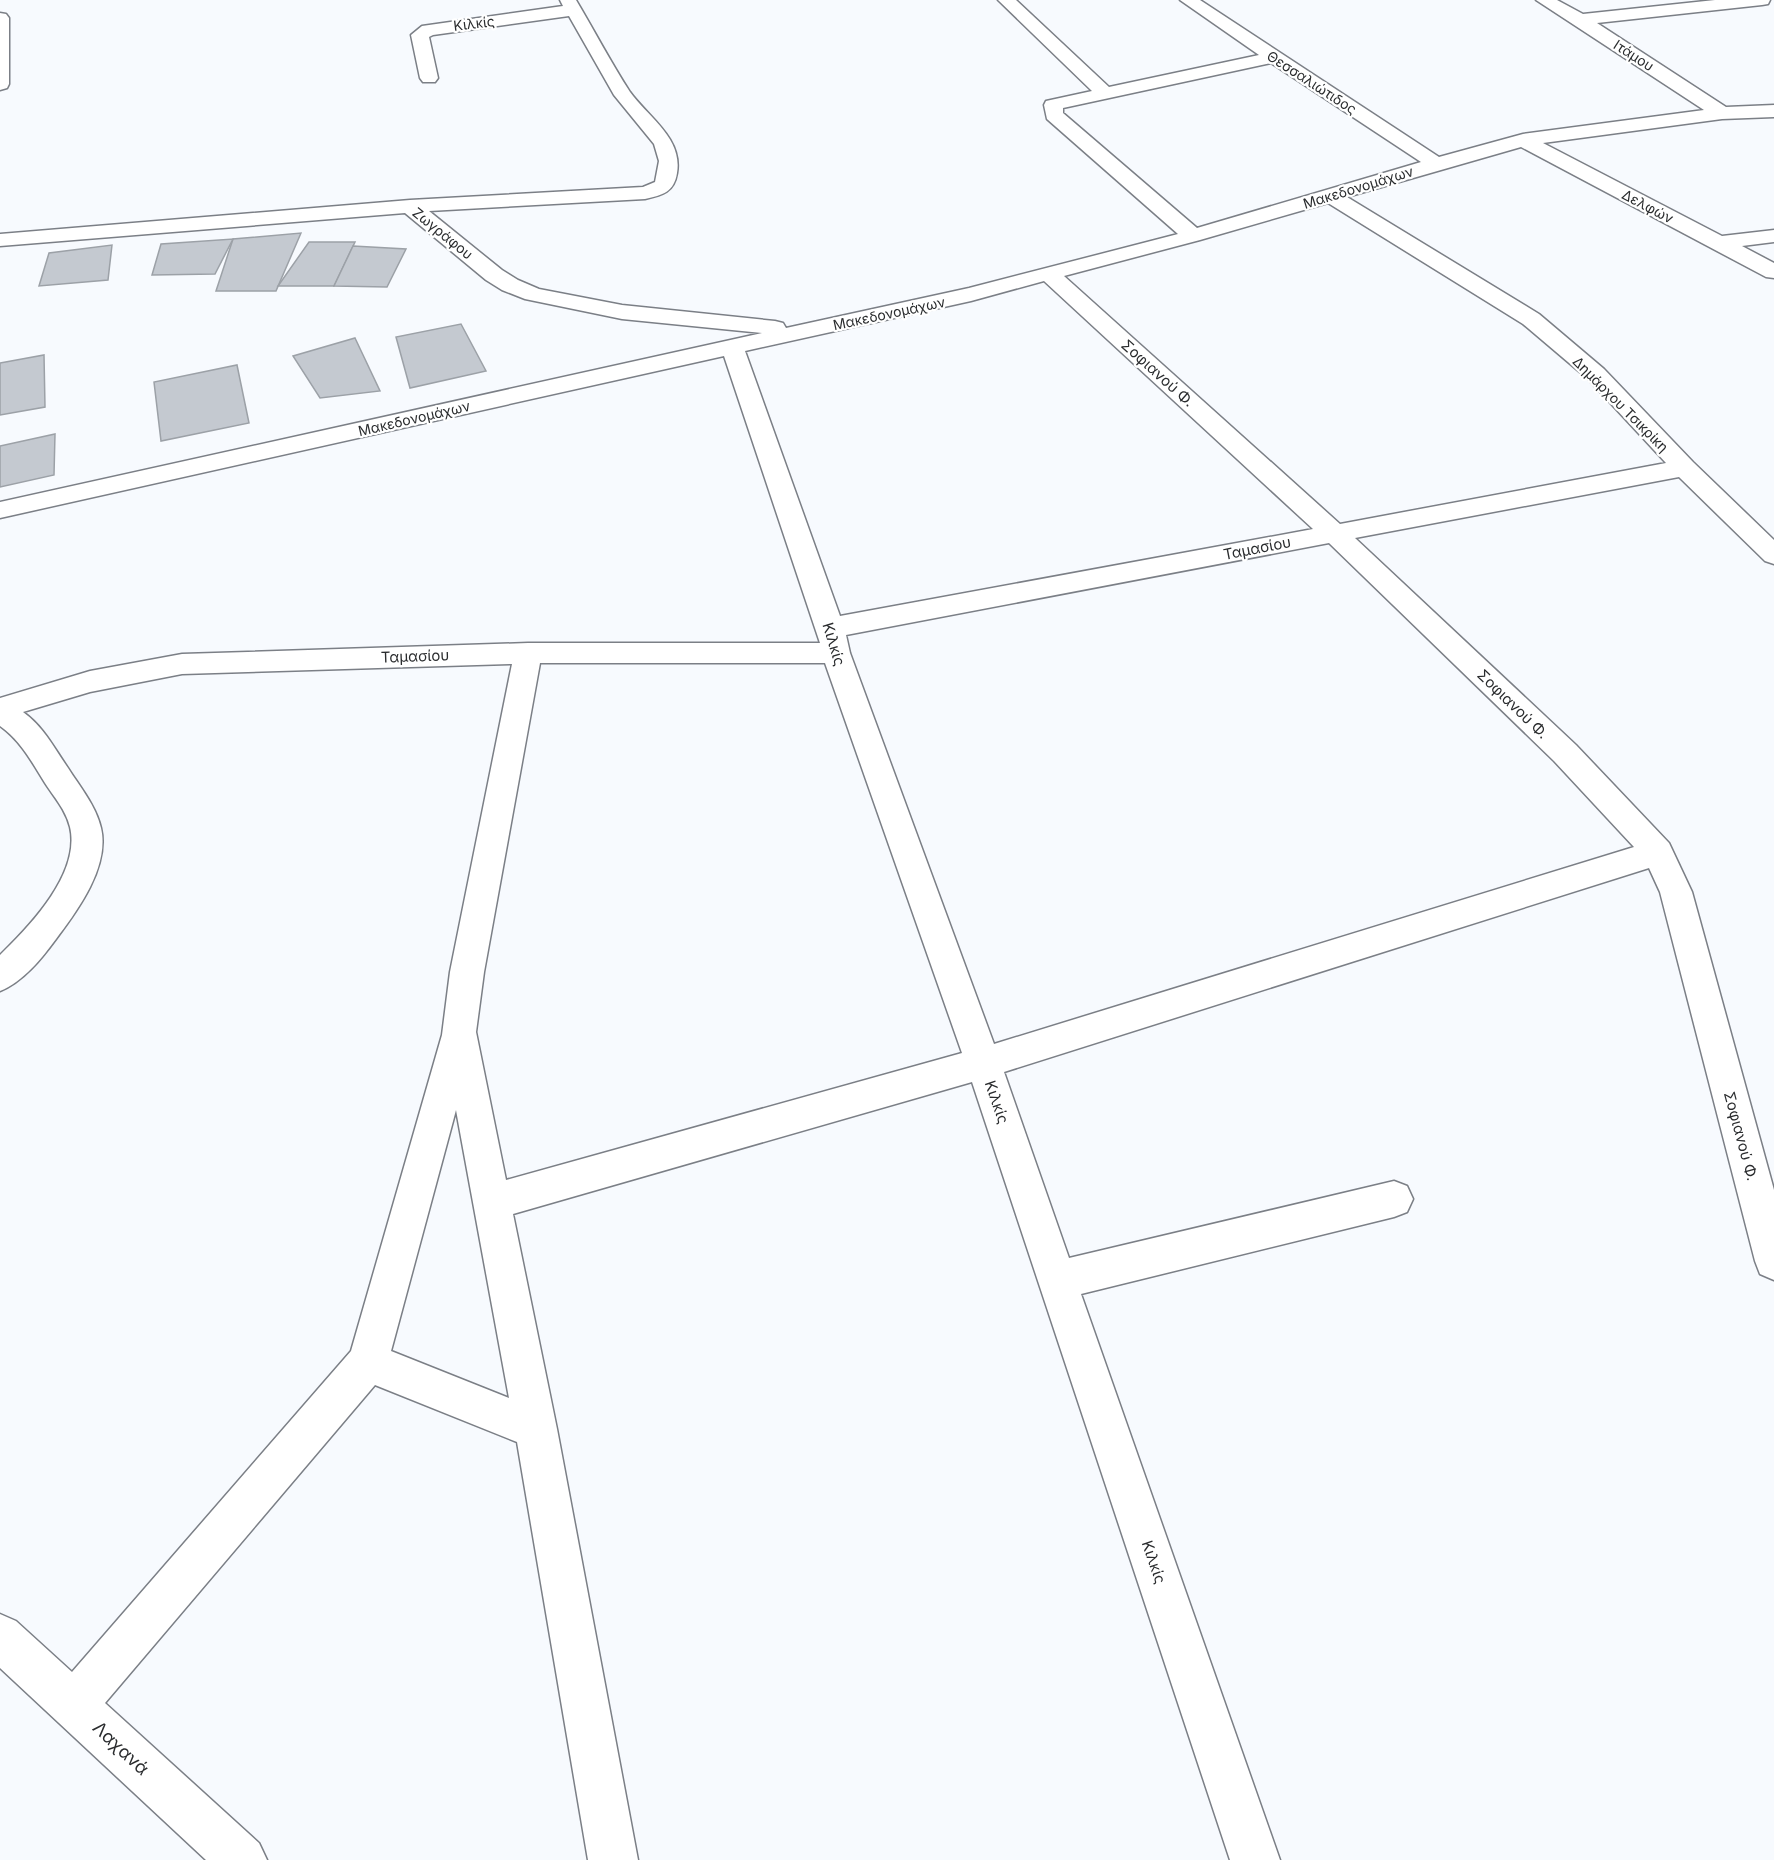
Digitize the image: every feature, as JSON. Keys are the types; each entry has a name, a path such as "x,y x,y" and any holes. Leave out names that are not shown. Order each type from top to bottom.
{"street":[{"path":"1006,0 1105,93"},
{"name":"Θεσσαλιώτιδος","path":"1188,0 1437,164"},
{"name":"Ιτάμου","path":"1544,0 1580,20 1722,113"},
{"path":"1580,20 1762,0"},
{"name":"Κιλκίς","path":"410,206 645,193 665,184 669,161 663,142 623,95 571,5 428,30 420,35 429,78"},
{"path":"0,18 0,84"},
{"path":"1193,236 1054,115 1053,105 1273,57"},
{"name":"Μακεδονομάχων","path":"0,510 732,347 891,314 1193,236 1523,140 1722,113 1774,111"},
{"name":"Δελφών","path":"1523,140 1774,272"},
{"name":"Δημάρχου Τσικρίκη","path":"1331,196 1531,319 1596,374 1684,468 1774,555"},
{"name":"Ζωγράφου","path":"0,240 410,206 494,275 510,285 533,294 622,312 802,332"},
{"path":"1719,243 1774,236"},
{"name":"Σοφιανού Φ.","path":"1049,274 1334,533 1565,753 1658,852 1676,892 1774,1261"},
{"name":"Κιλκίς","path":"732,347 983,1063 1255,1860"},
{"name":"Ταμασίου","path":"0,711 45,692 182,664 833,640 1334,533 1684,468"},
{"path":"74,1704 368,1362 459,1032 467,972 528,653"},
{"path":"0,711 21,725 41,749 81,815 87,838 86,852 80,871 70,891 52,919 20,959 0,976"},
{"path":"494,1202 983,1063 1658,852"},
{"path":"459,1032 494,1202 613,1860"},
{"path":"1058,1280 1394,1199"},
{"path":"368,1362 536,1429"},
{"name":"Λαχανά","path":"0,1637 242,1860"}],"building":[{"path":"301,233 276,291 216,291 233,239"},
{"path":"233,239 215,274 152,275 161,244"},
{"path":"309,242 355,242 334,286 278,286"},
{"path":"112,245 108,280 39,286 49,253"},
{"path":"353,246 406,249 387,287 334,286"},
{"path":"461,324 486,371 410,388 396,337"},
{"path":"355,338 380,391 320,398 293,356"},
{"path":"44,355 45,407 0,415 0,363"},
{"path":"237,365 249,423 161,441 154,382"},
{"path":"55,434 54,475 0,487 0,446"}]}
